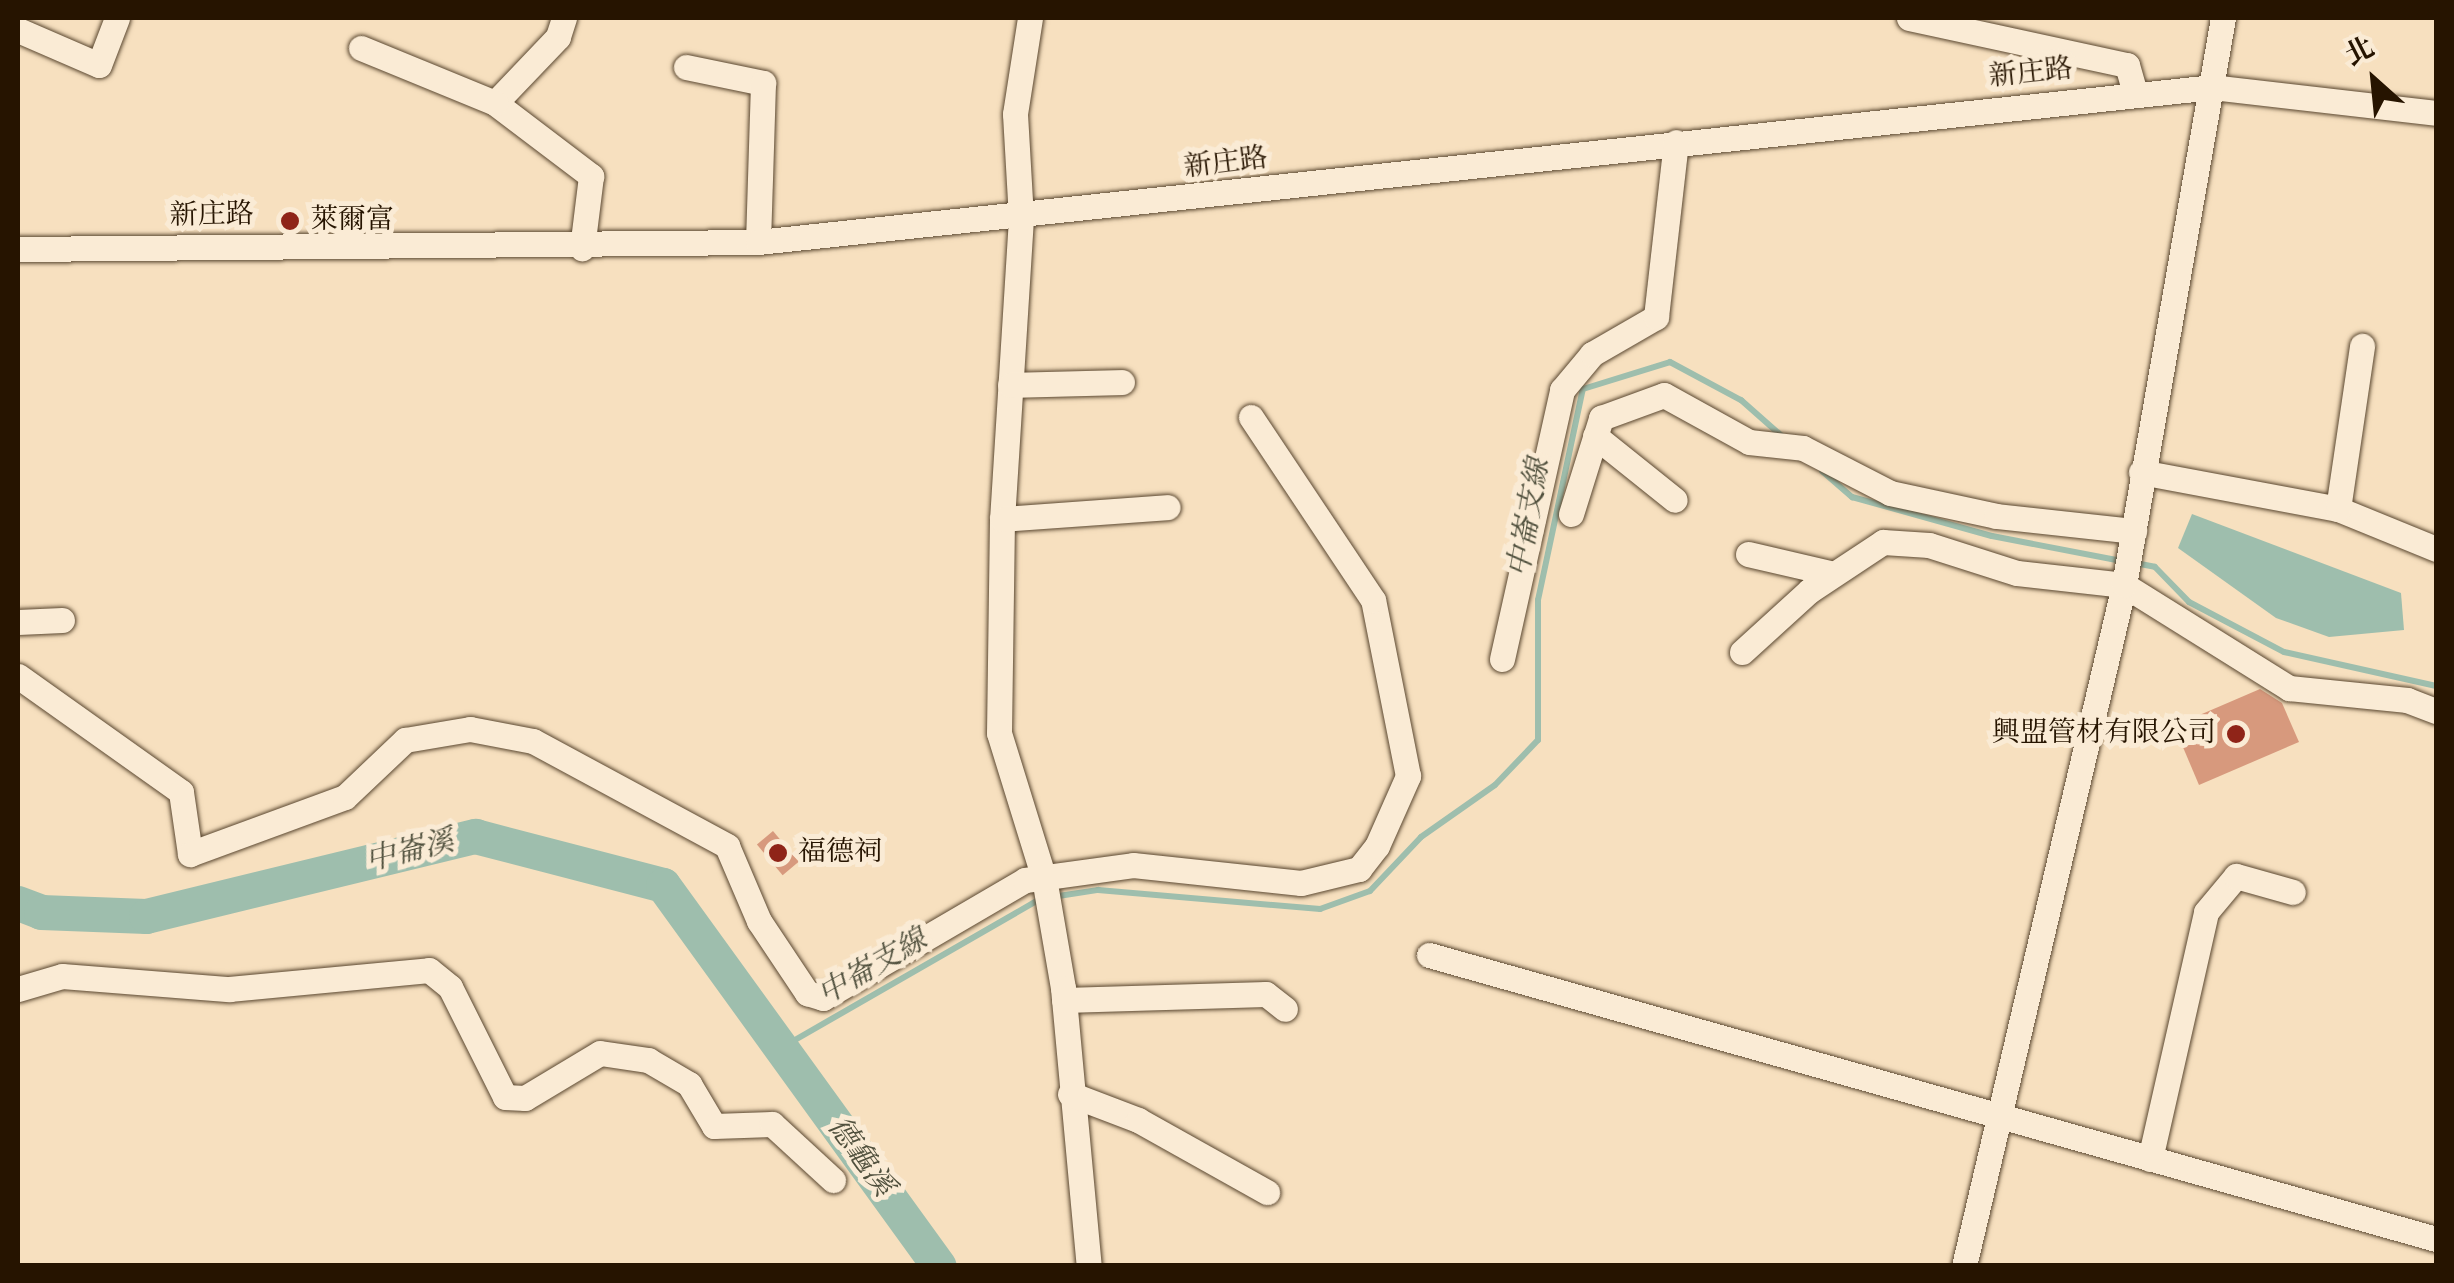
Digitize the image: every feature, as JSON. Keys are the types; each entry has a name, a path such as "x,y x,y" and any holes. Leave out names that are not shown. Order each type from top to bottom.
{"street":[{"path":"18,30 100,65 118,18"},
{"path":"495,103 558,37 564,18"},
{"path":"1030,18 1015,114 1021,218 1002,520 1000,733 1044,878 1045,908 1064,1000 1070,1094 1090,1266"},
{"path":"1908,18 2127,65 2135,93"},
{"path":"1964,1266 2124,585 2223,18"},
{"path":"361,48 495,103 591,176 582,248"},
{"path":"686,67 764,83 758,242"},
{"name":"新庄路","path":"18,248 582,248 758,242 1021,218 1676,142 2212,88 2436,112"},
{"path":"1502,659 1562,390 1592,354 1656,316 1676,142"},
{"path":"2338,509 2362,346"},
{"path":"1010,385 1122,382"},
{"path":"1571,514 1601,418 1664,395 1750,442 1803,448 1890,493 1996,516 2134,531"},
{"path":"19,682 182,792 190,854 345,797 405,740 470,729 534,741 727,846 759,921 807,992 824,998 1025,880 1133,865 1234,880 1334,878 1359,869 1406,795 1373,600 1251,417"},
{"path":"1595,436 1675,500"},
{"path":"2141,472 2338,509 2436,549"},
{"path":"1002,520 1168,507"},
{"path":"1742,652 1834,574 1884,542 1929,544 2016,573 2124,585 2289,688 2406,700 2436,711"},
{"path":"1748,554 1834,574"},
{"path":"18,622 62,620"},
{"path":"2150,1159 2206,912 2236,876 2293,892"},
{"path":"1429,955 2436,1239"},
{"path":"18,989 62,976 229,989 430,970 450,988 505,1097 525,1098 600,1053 648,1060 689,1084 714,1126 772,1124 833,1180"},
{"path":"1064,1000 1266,994 1286,1009"},
{"path":"1070,1094 1138,1120 1267,1192"}],"shaded area":[{"path":"2192,514 2401,593 2404,630 2329,637 2276,618 2178,548"}],"building":[{"name":"興盟管材有限公司","path":"2260,689 2282,703 2299,742 2199,785 2174,726"},
{"name":"福德祠","path":"773,831 799,862 783,875 757,844"}],"waterway":[{"name":"中崙支線","path":"1052,897 1098,890 1320,909 1370,891 1421,837 1495,785 1538,740 1538,600 1583,389 1670,362 1741,400 1783,437"},
{"name":"中崙支線","path":"1822,471 1852,497 1992,536 2122,561"},
{"name":"中崙支線","path":"2135,563 2155,567 2189,602 2284,652 2436,686"},
{"name":"中崙溪","path":"18,903 41,912 146,916 475,836 663,885 939,1266"},
{"name":"中崙支線","path":"781,1048 1040,899"}],"place":[{"name":"萊爾富","path":"290,221"},
{"name":"興盟管材有限公司","path":"2236,734"},
{"name":"福德祠","path":"778,853"}],"water label":[{"name":"德龜溪","path":"860,1157"}]}
